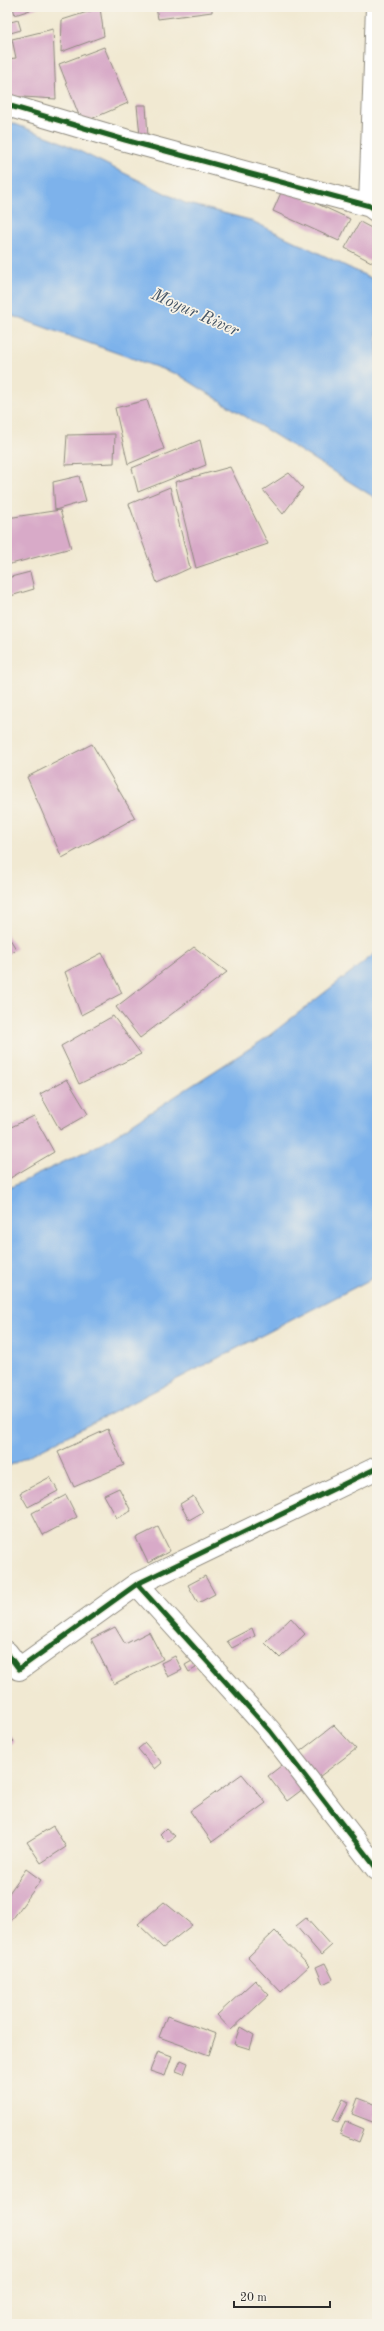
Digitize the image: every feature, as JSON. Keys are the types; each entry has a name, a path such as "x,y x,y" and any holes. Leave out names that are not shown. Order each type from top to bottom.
{"street":[{"path":"7,105 124,140 373,208 376,7"},
{"path":"7,1653 19,1669 137,1584 377,1468"},
{"path":"137,1584 270,1731 377,1869"}],"water":[{"name":"Moyur River","path":"7,121 57,140 185,203 250,220 377,281 377,499 179,375 7,314"},
{"path":"377,952 377,1276 7,1467 7,1189 101,1144 266,1038"}],"building":[{"path":"13,7 39,7 15,15"},
{"path":"156,7 212,7 212,12 158,19"},
{"path":"100,8 104,36 61,52 62,20"},
{"path":"18,20 21,30 7,34 7,23"},
{"path":"53,29 56,99 7,96 7,59 16,58 12,39"},
{"path":"104,47 128,103 82,123 59,64"},
{"path":"137,105 146,105 148,137 140,136"},
{"path":"283,188 350,219 339,241 273,211"},
{"path":"360,222 377,231 377,265 345,248"},
{"path":"147,400 164,449 128,464 115,408"},
{"path":"115,434 114,463 65,465 67,435"},
{"path":"200,440 206,465 138,492 132,468"},
{"path":"230,467 268,544 196,568 175,482"},
{"path":"289,473 303,488 283,514 263,490"},
{"path":"79,476 86,501 55,510 53,482"},
{"path":"170,487 190,568 157,583 129,504"},
{"path":"60,510 71,548 7,565 7,518"},
{"path":"30,572 34,589 7,597 7,578"},
{"path":"92,744 135,818 62,858 27,777"},
{"path":"7,934 16,949 7,954"},
{"path":"194,947 227,972 140,1038 116,1007"},
{"path":"102,953 122,993 81,1015 65,972"},
{"path":"113,1016 141,1054 79,1084 61,1046"},
{"path":"67,1079 88,1114 60,1130 40,1094"},
{"path":"34,1116 54,1152 7,1180 7,1129"},
{"path":"108,1429 124,1465 74,1487 58,1452"},
{"path":"50,1477 58,1491 28,1507 20,1493"},
{"path":"119,1488 131,1511 117,1518 104,1495"},
{"path":"66,1495 77,1517 43,1535 32,1513"},
{"path":"193,1496 203,1512 189,1520 180,1504"},
{"path":"158,1527 170,1551 148,1563 136,1538"},
{"path":"205,1576 215,1594 198,1603 188,1585"},
{"path":"291,1618 305,1634 280,1658 265,1643"},
{"path":"115,1627 125,1644 149,1632 163,1659 114,1684 91,1639"},
{"path":"252,1628 255,1636 232,1648 227,1641"},
{"path":"175,1656 182,1670 168,1677 161,1663"},
{"path":"192,1661 196,1668 189,1672 185,1665"},
{"path":"334,1725 356,1749 287,1801 268,1776"},
{"path":"7,1733 14,1741 7,1747"},
{"path":"145,1743 162,1763 155,1769 138,1749"},
{"path":"242,1774 266,1803 212,1842 190,1811"},
{"path":"53,1826 66,1847 41,1863 27,1842"},
{"path":"166,1828 175,1836 168,1842 160,1834"},
{"path":"26,1869 41,1880 11,1921 7,1918 7,1896"},
{"path":"164,1902 192,1925 163,1948 138,1924"},
{"path":"306,1918 331,1946 321,1955 296,1926"},
{"path":"275,1931 309,1966 281,1992 248,1957"},
{"path":"325,1963 333,1979 323,1984 316,1967"},
{"path":"255,1980 269,1995 231,2030 217,2015"},
{"path":"167,2016 216,2034 209,2055 159,2037"},
{"path":"240,2027 254,2035 250,2049 234,2044"},
{"path":"158,2051 172,2056 165,2076 150,2071"},
{"path":"181,2060 188,2063 184,2074 176,2071"},
{"path":"358,2098 377,2105 375,2123 352,2114"},
{"path":"343,2099 349,2102 338,2122 333,2120"},
{"path":"345,2121 364,2129 359,2142 340,2134"}],"cycle path":[{"path":"7,105 125,140 370,206 377,211"},
{"path":"137,1584 377,1468"},
{"path":"7,1653 19,1669 137,1584 270,1731 377,1869"}]}
